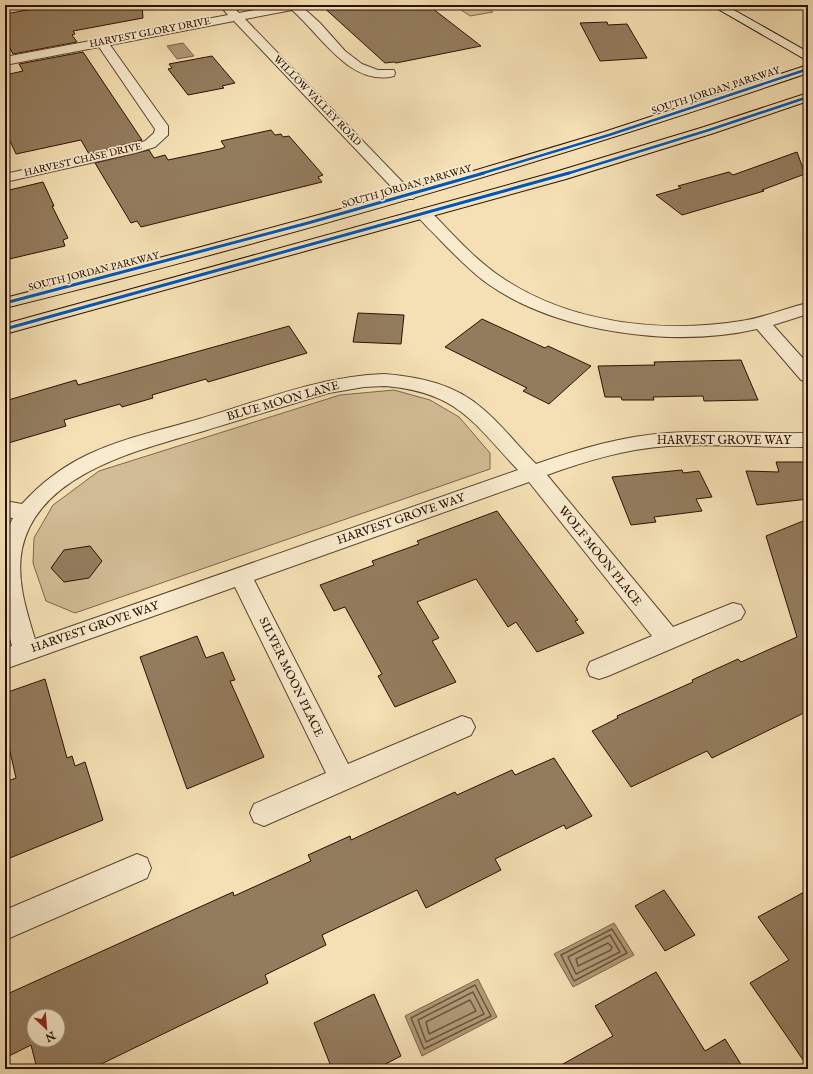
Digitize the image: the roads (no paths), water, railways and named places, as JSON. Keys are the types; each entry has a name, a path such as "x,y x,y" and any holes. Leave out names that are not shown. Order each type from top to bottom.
{"main road":[{"name":"SOUTH JORDAN PARKWAY","path":"5,303 241,242 408,196 712,102 808,70"},
{"path":"5,329 190,280 651,149 808,97"}],"street":[{"name":"WILLOW VALLEY ROAD","path":"226,5 408,196"},
{"path":"717,5 808,56"},
{"name":"HARVEST GLORY DRIVE","path":"5,61 294,6"},
{"path":"294,6 318,27 338,51 355,65 368,74 389,73"},
{"name":"HARVEST CHASE DRIVE","path":"5,178 135,149 159,138 162,132 161,126 102,42"},
{"path":"424,214 478,269 496,281 539,304 565,313 622,326 652,330 712,329 761,322 808,308"},
{"path":"761,322 808,376"},
{"name":"BLUE MOON LANE","path":"26,652 9,572 10,552 16,532 16,511 63,478 95,459 112,452 326,387 362,380 399,381 433,389 449,395 475,412 510,451 533,473"},
{"name":"HARVEST GROVE WAY","path":"5,660 588,453 648,441 686,438 787,441 808,440"},
{"name":"WOLF MOON PLACE","path":"533,473 668,639"},
{"name":"SILVER MOON PLACE","path":"241,576 342,779"},
{"path":"599,669 733,612"},
{"path":"264,813 462,727"},
{"path":"5,925 137,868"}],"water":[{"path":"183,43 194,56 177,59 167,46"},
{"path":"614,923 634,955 573,987 554,954"},
{"path":"478,979 497,1017 422,1056 405,1016"}]}
